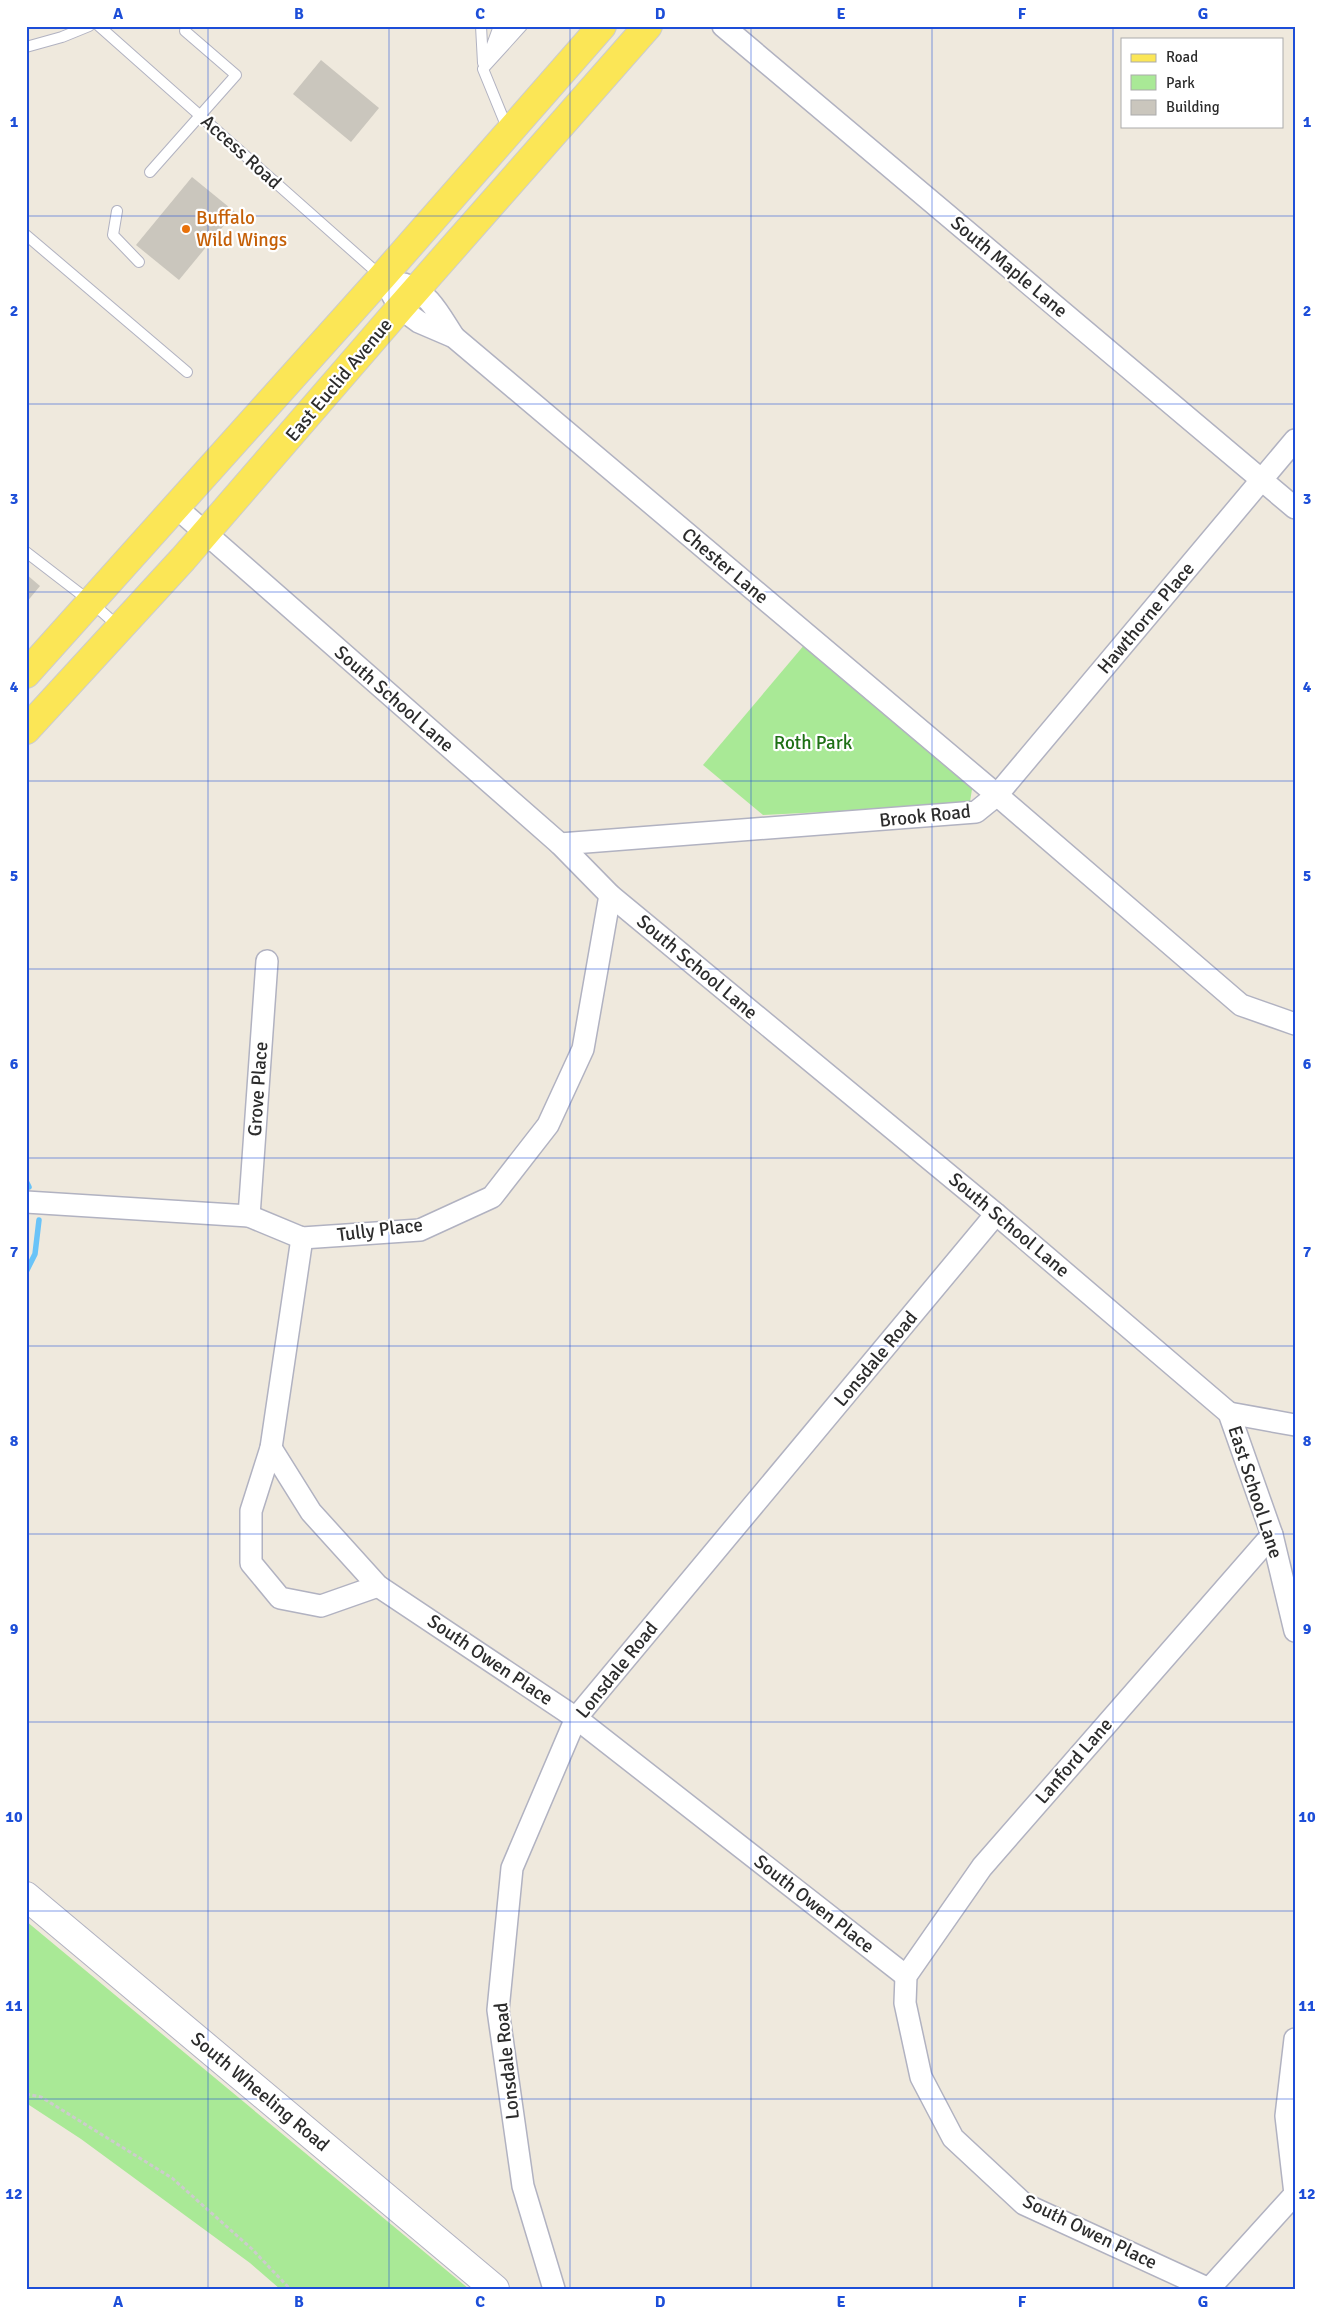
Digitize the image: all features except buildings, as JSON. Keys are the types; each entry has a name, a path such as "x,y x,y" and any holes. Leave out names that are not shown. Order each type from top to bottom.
{"main road":[{"name":"East Euclid Avenue","path":"26,674 177,508 602,26"},
{"name":"East Euclid Avenue","path":"26,730 206,533 648,26"}],"street":[{"name":"South Maple Lane","path":"723,26 1295,508"},
{"name":"Chester Lane","path":"382,277 409,298 419,322 454,337 997,795"},
{"name":"Hawthorne Place","path":"997,795 1295,440"},
{"name":"South School Lane","path":"177,508 560,844 610,895 996,1214 1229,1413"},
{"name":"Brook Road","path":"560,844 963,815 976,812 997,795 1241,1005 1295,1024"},
{"name":"Tully Place","path":"26,1202 248,1216 302,1238 420,1230 492,1197 548,1125 583,1049 610,895"},
{"name":"Grove Place","path":"248,1216 267,961"},
{"name":"Lonsdale Road","path":"554,2289 523,2186 498,2010 512,1868 576,1718 996,1214"},
{"path":"302,1238 271,1448 251,1511 250,1563 280,1598 321,1606 378,1586"},
{"path":"1229,1413 1295,1425"},
{"name":"East School Lane","path":"1229,1413 1272,1535 1295,1631"},
{"name":"South Owen Place","path":"271,1448 311,1512 378,1586 576,1718 906,1976 905,2003 921,2077 953,2138 1024,2204 1209,2289"},
{"name":"Lanford Lane","path":"906,1976 982,1867 1272,1535"},
{"name":"South Wheeling Road","path":"26,1896 495,2289"},
{"path":"1209,2289 1295,2194 1286,2116 1295,2039"}],"lane":[{"path":"26,47 62,37 89,26"},
{"name":"Access Road","path":"99,26 382,277"},
{"path":"481,26 483,69 509,133"},
{"path":"483,69 499,26"},
{"path":"483,69 510,26"},
{"path":"483,69 522,26"},
{"path":"150,172 236,75 185,31"},
{"path":"116,211 113,235 138,262"},
{"path":"26,235 187,372"},
{"path":"26,552 91,602 120,628"}],"path":[{"path":"26,2094 41,2097 172,2178 252,2249 290,2289"}],"green space":[{"name":"Roth Park","path":"805,644 969,782 972,789 970,802 963,805 763,815 703,765"},
{"path":"26,1921 469,2289 280,2289 250,2263 81,2139 26,2103"}],"waterway":[{"path":"26,1181 29,1187"},
{"path":"26,1272 35,1254 39,1220"}],"place":[{"name":"Buffalo Wild Wings","path":"186,229"}]}
